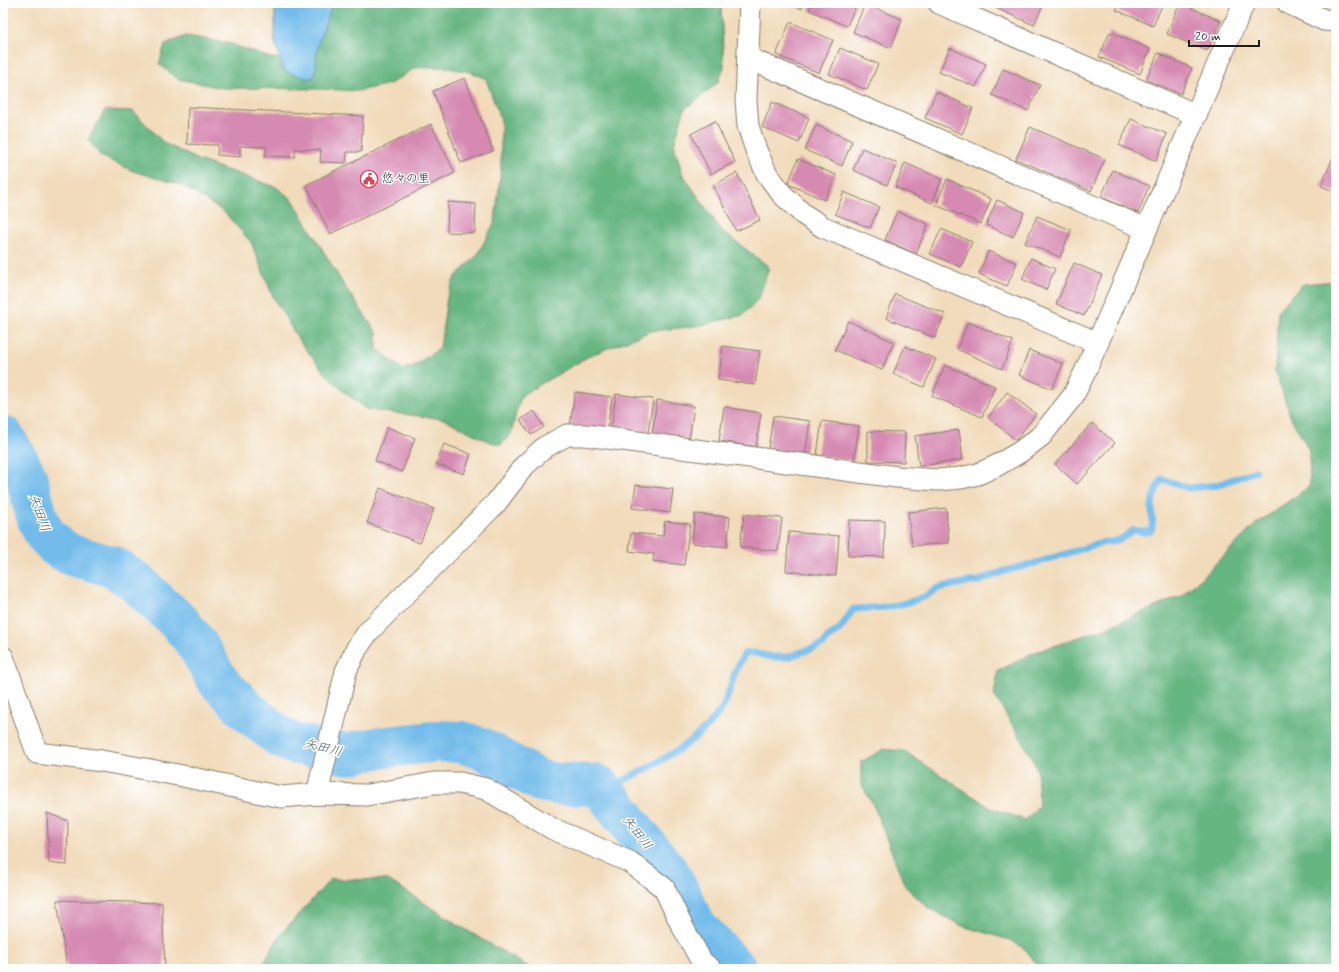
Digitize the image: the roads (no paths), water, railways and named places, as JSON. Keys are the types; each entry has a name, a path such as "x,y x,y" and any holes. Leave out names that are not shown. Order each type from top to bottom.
{"street":[{"path":"750,3 746,100 748,126 756,150 767,174 782,194 803,214 824,227 1098,343"},
{"path":"940,3 1196,115"},
{"path":"317,794 344,678 351,658 368,632 496,502 524,466 545,447 567,435 586,435 896,477 937,480 961,478 978,474 996,466 1020,452 1041,436 1073,396 1098,343 1244,3"},
{"path":"1288,3 1332,22"},
{"path":"748,58 1146,229"},
{"path":"3,657 37,753 102,761 183,776 281,798 317,794 366,795 434,782 460,783 486,789 553,829 630,862 664,888 681,924 702,962 711,969"}],"water":[{"path":"275,3 336,3 331,8 321,35 316,54 316,69 313,78 306,78 284,71 275,42"}],"waterway":[{"name":"矢田川","path":"3,436 26,476 38,520 45,534 56,546 71,555 114,567 137,583 180,623 196,643 219,682 248,711 281,738 296,744 348,754 377,748 439,741 462,742 483,749 540,781 559,784 597,785 604,791 670,875 695,925 736,969"},
{"path":"604,791 670,755 700,733 713,720 723,706 735,672 745,653 755,653 772,657 788,657 824,644 827,638 840,629 853,609 888,607 906,603 924,597 938,588 979,581 1004,571 1105,542 1117,540 1134,530 1145,532 1151,531 1153,522 1153,501 1156,490 1162,479 1189,488 1217,485 1255,471"}],"place":[{"name":"悠々の里","path":"369,179"}]}
